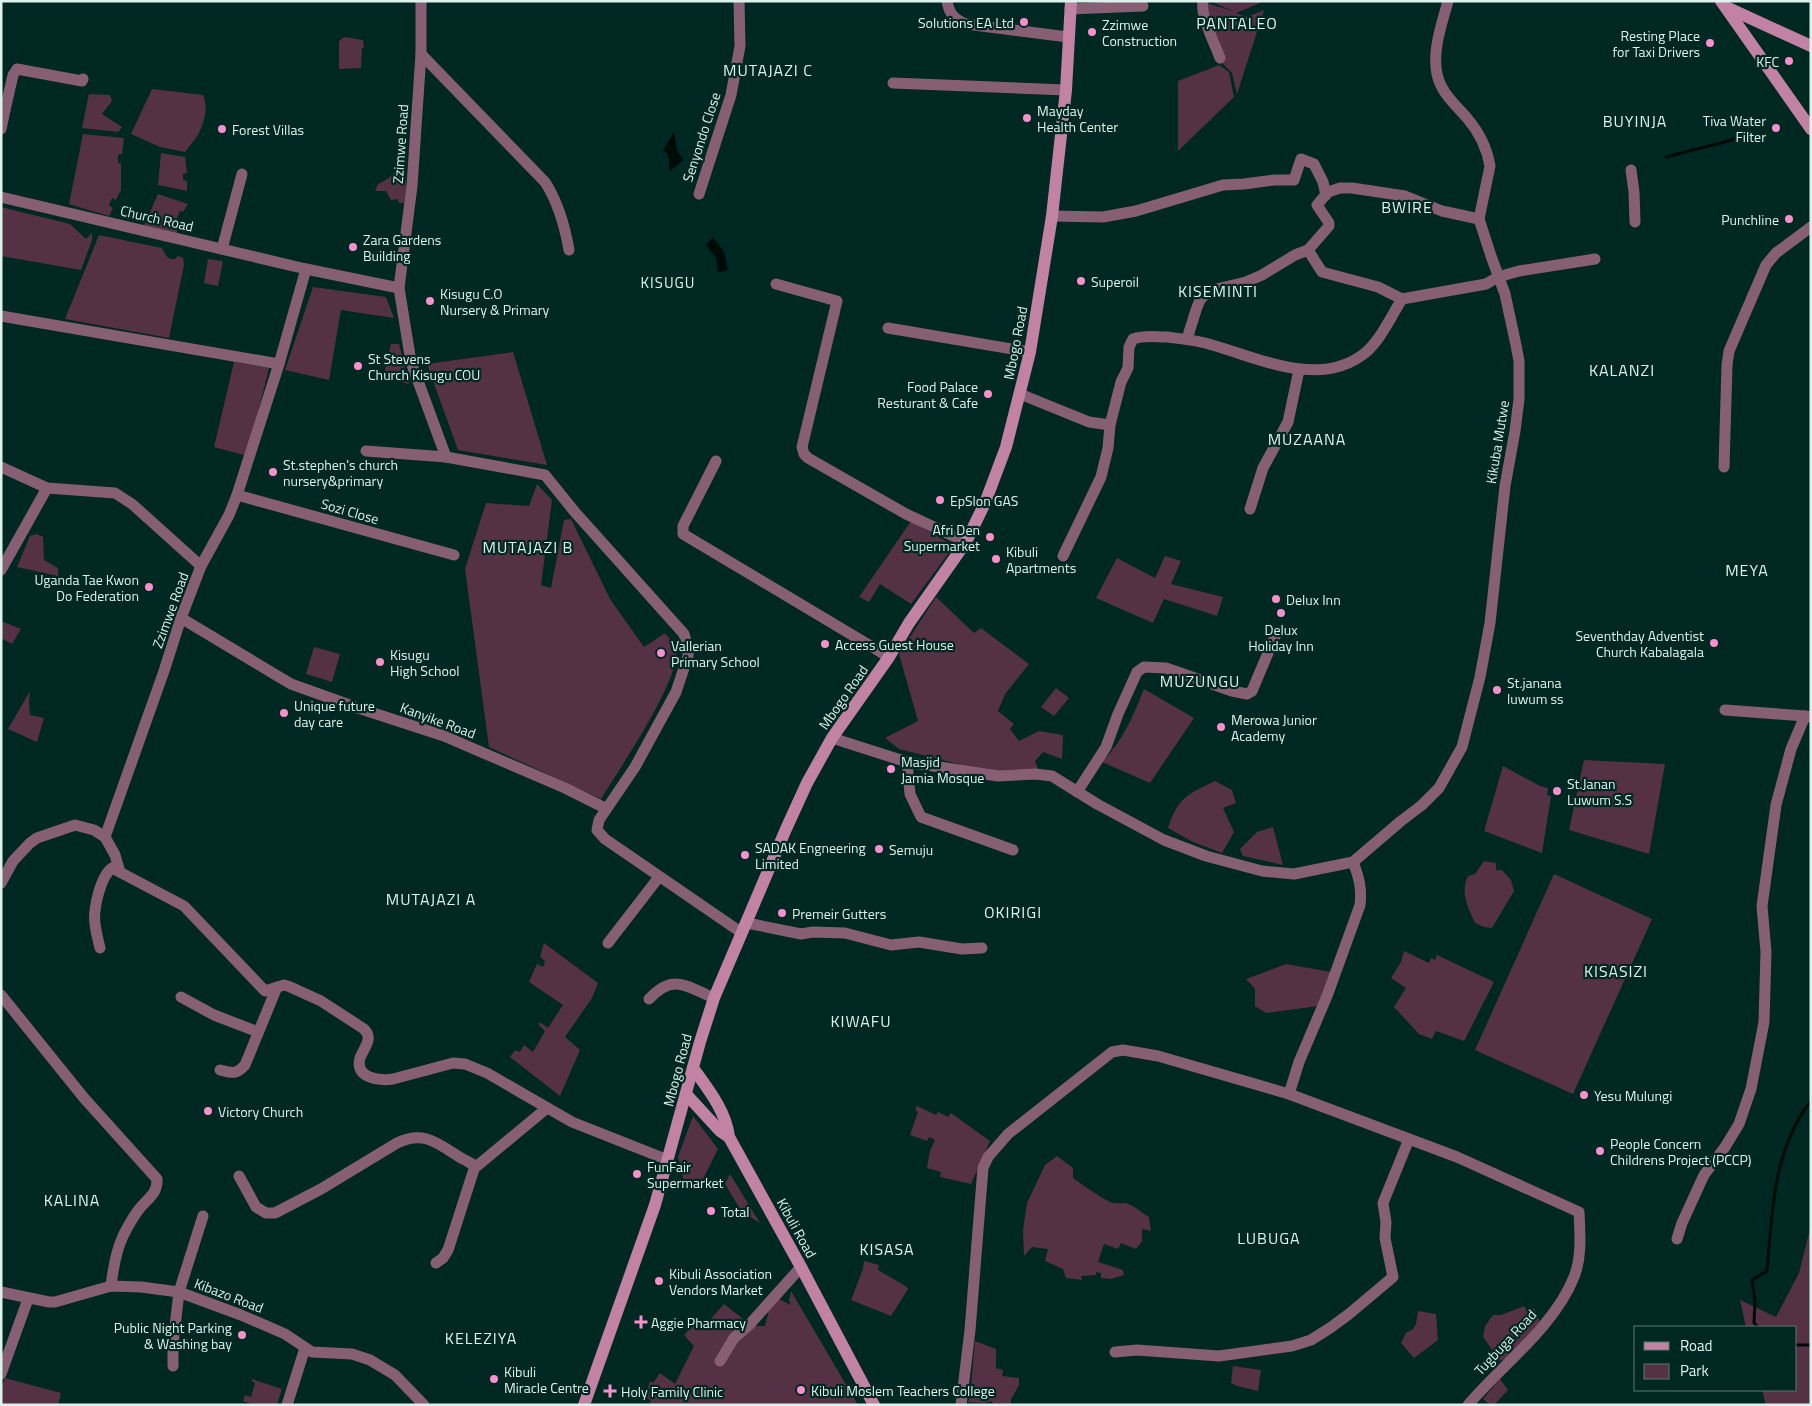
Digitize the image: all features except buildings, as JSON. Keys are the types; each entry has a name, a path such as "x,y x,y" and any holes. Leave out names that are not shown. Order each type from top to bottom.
{"street":[{"name":"Zzimwe Road","path":"421,1 421,54 412,186 398,288 411,362 446,457"},
{"name":"Senyondo Close","path":"699,194 724,122 736,70 740,46 739,1"},
{"path":"947,1 949,13 966,24 1068,37"},
{"path":"1203,1 1204,16 1220,58"},
{"name":"Kikuba Mutwe","path":"1354,862 1422,805 1438,788 1450,771 1462,747 1472,713 1490,623 1505,486 1519,399 1519,361 1505,294 1479,219 1490,166 1488,157 1482,140 1468,119 1445,94 1439,83 1436,71 1436,51 1448,1"},
{"path":"1723,4 1811,46"},
{"path":"1723,4 1811,129"},
{"path":"1070,5 1143,6"},
{"name":"Mbogo Road","path":"584,1405 655,1205 714,998 786,829 807,783 832,738 966,542 985,503 1006,447 1030,352 1052,216 1066,90 1070,5"},
{"path":"421,54 545,182 552,192 558,208 569,250"},
{"path":"1,129 3,110 13,75 17,69 82,81 82,79"},
{"path":"894,83 1066,90"},
{"path":"1052,216 1103,217 1136,211 1223,185 1294,180 1300,159 1314,164 1323,182 1326,194"},
{"path":"1632,170 1635,222"},
{"path":"222,249 242,174"},
{"path":"1187,339 1200,300 1208,291 1246,282 1262,275 1295,255 1308,250 1329,226 1317,205 1328,192 1340,188 1386,192 1404,196 1442,211 1479,219"},
{"name":"Church Road","path":"1,197 306,269 398,288"},
{"path":"1724,467 1729,351 1766,265 1776,252 1811,227"},
{"path":"1308,250 1322,272 1378,287 1402,299 1486,284 1498,277 1519,271 1595,259"},
{"name":"Zzimwe Road","path":"105,837 201,566 237,495 279,364 306,269"},
{"path":"776,284 838,301 802,447 804,454 906,514 966,542"},
{"path":"1063,556 1101,477 1105,463 1110,425 1121,382 1128,368 1129,347 1133,339 1141,336 1187,339 1299,370 1335,367 1356,359 1373,345 1402,299"},
{"path":"1,316 279,364"},
{"path":"888,328 1030,352"},
{"path":"1250,509 1263,468 1288,422 1299,370"},
{"path":"1020,394 1089,422 1110,425"},
{"path":"366,451 446,457 529,471 547,477 574,511 684,634 688,656 676,692 635,767 598,820 599,834 604,839 744,928 801,934 813,932 845,933 891,945 919,942 962,949 982,948"},
{"path":"716,460 683,526 684,534 889,657"},
{"path":"1,467 47,488 115,493 132,504 201,566"},
{"path":"1,570 47,488"},
{"name":"Sozi Close","path":"237,495 454,556"},
{"name":"Kanyike Road","path":"181,618 292,684 444,736 565,788 605,808"},
{"path":"1077,792 1106,747 1118,714 1137,672 1144,667 1166,668 1232,691 1247,694 1252,691 1276,634"},
{"path":"1678,1239 1682,1223 1704,1175 1739,1124 1751,1089 1764,1022 1766,952 1762,906 1775,814 1788,758 1808,716 1725,710"},
{"path":"832,738 907,762 998,776 1035,774 1052,776 1164,840 1206,856 1262,871 1294,874 1354,862 1360,878 1362,894 1360,905 1289,1094"},
{"path":"907,762 910,794 921,817 1012,850"},
{"path":"1,883 13,861 22,850 37,838 75,825 94,830 105,837 115,855 120,872"},
{"path":"100,948 95,926 95,916 104,876 112,868 184,906 265,991 284,985 288,986 321,1001 364,1029 368,1038 360,1064 363,1072 371,1078 383,1081 453,1063 465,1064 487,1073 572,1122 668,1160"},
{"path":"608,943 660,876"},
{"path":"649,999 662,987 670,984 681,984 714,998"},
{"path":"220,1070 233,1073 239,1071 245,1065 277,987"},
{"path":"1,996 84,1098 157,1180 158,1187 138,1211 123,1237 113,1269 111,1286"},
{"path":"181,998 214,1015 258,1032"},
{"path":"961,1405 970,1330 983,1168 988,1156 999,1143 1112,1052 1123,1050 1158,1056 1289,1094 1409,1140 1383,1203 1386,1222 1385,1238 1394,1277 1349,1314 1311,1340 1284,1348 1219,1356 1137,1350 1115,1352"},
{"name":"Kibuli Road","path":"693,1068 728,1123 729,1137 874,1405"},
{"path":"686,1094 720,1131 729,1137"},
{"path":"239,1176 256,1207 262,1212 275,1213 410,1136 419,1136 430,1140 475,1166 480,1165 547,1108"},
{"name":"Tugbuga Road","path":"1409,1140 1457,1157 1579,1212 1581,1241 1578,1262 1568,1290 1528,1345 1487,1383 1468,1405"},
{"path":"436,1264 448,1250 475,1166"},
{"path":"173,1366 173,1344 179,1292 203,1216"},
{"path":"720,1361 734,1338 750,1324 801,1267"},
{"name":"Kibazo Road","path":"1,1292 28,1299 55,1302 111,1286 179,1292 242,1315 286,1334 312,1352 352,1354 370,1360 395,1375 424,1405"},
{"path":"1,1374 28,1299"},
{"path":"287,1405 305,1348"}],"green space":[{"path":"1210,1 1265,1 1236,13 1247,17 1264,10 1237,94 1232,73 1222,63 1203,7 1206,3 1233,11"},
{"path":"344,37 363,40 364,48 362,48 361,68 339,69 339,41"},
{"path":"1219,65 1229,72 1234,97 1178,151 1178,81"},
{"path":"152,89 203,95 206,105 204,120 198,135 185,152 160,147 131,134"},
{"path":"89,94 110,95 112,101 102,114 122,127 118,132 82,128"},
{"path":"83,134 124,138 122,154 118,155 118,163 121,163 121,190 116,200 112,198 109,205 113,208 109,216 69,204"},
{"path":"161,153 185,157 187,173 183,174 183,180 187,181 187,191 158,185"},
{"path":"398,168 406,179 404,203 399,203 397,199 391,200 386,191 375,191 378,184 389,178"},
{"path":"158,194 188,204 183,212 180,211 176,220 180,222 177,235 143,228"},
{"path":"1,207 70,224 86,239 92,233 92,240 81,270 1,256"},
{"path":"99,235 162,248 167,257 171,259 175,259 178,256 183,258 184,265 169,338 65,319"},
{"path":"208,259 223,261 218,286 204,283"},
{"path":"313,287 386,297 394,318 341,310 329,380 285,370"},
{"path":"391,344 399,344 409,384 383,378"},
{"path":"513,352 547,465 458,450 427,364"},
{"path":"234,362 269,368 247,456 214,447"},
{"path":"537,484 552,500 541,585 551,588 564,520 571,519 610,599 644,647 665,633 676,649 675,663 659,702 634,747 601,799 489,747 465,569 486,503 529,506"},
{"path":"911,521 954,546 911,604 880,584 869,602 859,597"},
{"path":"37,534 43,537 44,560 58,568 58,576 17,567 30,536"},
{"path":"1165,556 1181,561 1171,584 1223,597 1217,616 1164,599 1153,623 1096,598 1117,558 1155,578"},
{"path":"936,597 974,633 981,628 1029,664 1005,694 998,711 1014,724 1010,729 1019,741 1039,731 1063,735 1062,759 1043,752 1035,761 1039,771 997,774 899,749 885,738 918,721 899,654"},
{"path":"1,621 21,629 12,644 1,638"},
{"path":"314,647 340,654 332,682 306,674"},
{"path":"1056,688 1069,698 1054,716 1041,707"},
{"path":"1144,689 1194,718 1150,783 1102,762 1122,737"},
{"path":"30,691 30,715 44,718 37,742 8,729"},
{"path":"1584,760 1665,764 1649,854 1569,830"},
{"path":"1503,766 1540,786 1548,788 1547,795 1551,796 1542,853 1484,831"},
{"path":"1215,781 1232,790 1236,803 1223,808 1234,832 1222,853 1193,842 1168,828 1176,809 1185,798"},
{"path":"1273,827 1283,865 1243,856 1240,849 1257,832"},
{"path":"1484,861 1496,863 1496,870 1502,870 1511,880 1514,891 1492,928 1475,923 1465,894 1468,876 1475,874"},
{"path":"1554,874 1652,919 1573,1094 1475,1050"},
{"path":"544,943 598,983 592,998 565,1037 580,1050 560,1096 510,1057 515,1050 520,1052 524,1045 533,1052 545,1031 539,1025 540,1022 548,1028 563,1005 529,982 537,964 543,967 545,961 540,957"},
{"path":"1404,951 1429,963 1431,958 1435,960 1437,955 1494,982 1464,1041 1436,1031 1432,1039 1419,1034 1394,1007 1406,988 1391,978 1401,962"},
{"path":"1286,964 1331,972 1318,1006 1266,1013 1255,1006 1255,989 1246,979"},
{"path":"917,1106 936,1115 938,1112 948,1117 951,1113 990,1141 971,1184 940,1177 941,1172 927,1168 930,1151 935,1140 929,1137 927,1141 910,1135 918,1112 915,1110"},
{"path":"693,1116 718,1149 703,1179 691,1185 684,1181 678,1157"},
{"path":"1057,1156 1073,1168 1073,1178 1087,1188 1110,1202 1132,1205 1149,1217 1151,1231 1142,1229 1142,1241 1136,1249 1121,1243 1118,1249 1104,1244 1098,1262 1123,1270 1124,1275 1111,1279 1101,1278 1101,1273 1096,1272 1096,1275 1081,1276 1082,1280 1066,1278 1063,1269 1045,1261 1048,1249 1032,1247 1024,1256 1023,1230 1027,1203 1045,1165"},
{"path":"730,1174 760,1223 742,1212 725,1184"},
{"path":"1811,1225 1811,1405 1766,1405 1762,1391 1797,1391 1797,1326 1746,1326 1740,1300 1776,1317 1799,1273"},
{"path":"864,1261 879,1265 878,1270 908,1289 891,1316 851,1300 863,1269"},
{"path":"791,1291 858,1405 648,1405 651,1401 645,1396 650,1381 653,1383 660,1373 675,1384 694,1346 684,1335 698,1320 708,1322 724,1304 743,1319 741,1323 745,1326 765,1326 769,1310 779,1299 791,1305 789,1300"},
{"path":"1524,1306 1528,1312 1534,1308 1540,1322 1511,1356 1500,1361 1483,1337 1485,1326 1493,1315 1501,1315"},
{"path":"1418,1311 1436,1314 1438,1340 1414,1358 1401,1343 1406,1333 1413,1329 1416,1324"},
{"path":"975,1341 996,1349 996,1368 1003,1370 1002,1376 1019,1378 1019,1385 1011,1399 1011,1405 993,1405 992,1401 984,1403 968,1402"},
{"path":"1233,1366 1261,1370 1258,1391 1231,1383"},
{"path":"5,1378 61,1393 58,1405 1,1405 1,1388"},
{"path":"252,1379 282,1389 277,1405 254,1405 243,1401 245,1395 251,1397 255,1383"},
{"path":"1500,1379 1508,1390 1494,1405 1490,1405 1483,1399"}],"shaded area":[{"path":"674,132 677,150 683,160 670,171 668,155 663,150"},
{"path":"713,237 724,252 728,270 718,273 716,258 706,245"}],"waterway":[{"path":"1666,157 1732,140 1741,134"},
{"path":"1757,1326 1754,1323 1755,1300 1752,1280 1767,1271 1773,1205 1782,1160 1798,1119 1811,1101"},
{"path":"1797,1345 1811,1345"}],"place":[{"name":"Solutions EA Ltd","path":"1024,22"},
{"name":"Zzimwe Construction","path":"1092,32"},
{"name":"Resting Place for Taxi Drivers","path":"1710,43"},
{"name":"KFC","path":"1789,61"},
{"name":"Mayday Health Center","path":"1027,118"},
{"name":"Tiva Water Filter","path":"1776,128"},
{"name":"Forest Villas","path":"222,129"},
{"name":"Punchline","path":"1789,219"},
{"name":"Zara Gardens Building","path":"353,247"},
{"name":"Superoil","path":"1081,281"},
{"name":"Kisugu C.O Nursery & Primary","path":"430,301"},
{"name":"St Stevens Church Kisugu COU","path":"358,366"},
{"name":"Food Palace Resturant & Cafe","path":"988,394"},
{"name":"St.stephen's church nursery&primary","path":"273,472"},
{"name":"EpSlon GAS","path":"940,500"},
{"name":"Afri Den Supermarket","path":"990,537"},
{"name":"Kibuli Apartments","path":"996,559"},
{"name":"Uganda Tae Kwon Do Federation","path":"149,587"},
{"name":"Delux Inn","path":"1276,599"},
{"name":"Delux Holiday Inn","path":"1281,613"},
{"name":"Seventhday Adventist Church Kabalagala","path":"1714,643"},
{"name":"Access Guest House","path":"825,644"},
{"name":"Vallerian Primary School","path":"661,653"},
{"name":"Kisugu High School","path":"380,662"},
{"name":"St.janana luwum ss","path":"1497,690"},
{"name":"Unique future day care","path":"284,713"},
{"name":"Merowa Junior Academy","path":"1221,727"},
{"name":"Masjid Jamia Mosque","path":"891,769"},
{"name":"St.Janan Luwum S.S","path":"1557,791"},
{"name":"Semuju","path":"879,849"},
{"name":"SADAK Engneering Limited","path":"745,855"},
{"name":"Premeir Gutters","path":"782,913"},
{"name":"Yesu Mulungi","path":"1584,1095"},
{"name":"Victory Church","path":"208,1111"},
{"name":"People Concern Childrens Project (PCCP)","path":"1600,1151"},
{"name":"FunFair Supermarket","path":"637,1174"},
{"name":"Total","path":"711,1211"},
{"name":"Kibuli Association Vendors Market","path":"659,1281"},
{"name":"Aggie Pharmacy","path":"641,1322"},
{"name":"Public Night Parking & Washing bay","path":"242,1335"},
{"name":"Kibuli Miracle Centre","path":"494,1379"},
{"name":"Kibuli Moslem Teachers College","path":"801,1390"},
{"name":"Holy Family Clinic","path":"610,1391"}],"district":[{"name":"PANTALEO","path":"1237,23"},
{"name":"MUTAJAZI C","path":"768,70"},
{"name":"BUYINJA","path":"1635,121"},
{"name":"BWIRE","path":"1407,207"},
{"name":"KISUGU","path":"668,282"},
{"name":"KISEMINTI","path":"1218,291"},
{"name":"KALANZI","path":"1622,370"},
{"name":"MUZAANA","path":"1307,439"},
{"name":"MUTAJAZI B","path":"528,547"},
{"name":"MEYA","path":"1747,570"},
{"name":"MUZUNGU","path":"1200,681"},
{"name":"MUTAJAZI A","path":"431,899"},
{"name":"OKIRIGI","path":"1013,912"},
{"name":"KISASIZI","path":"1616,971"},
{"name":"KIWAFU","path":"861,1021"},
{"name":"KALINA","path":"72,1200"},
{"name":"LUBUGA","path":"1269,1238"},
{"name":"KISASA","path":"887,1249"},
{"name":"KELEZIYA","path":"481,1338"}]}
